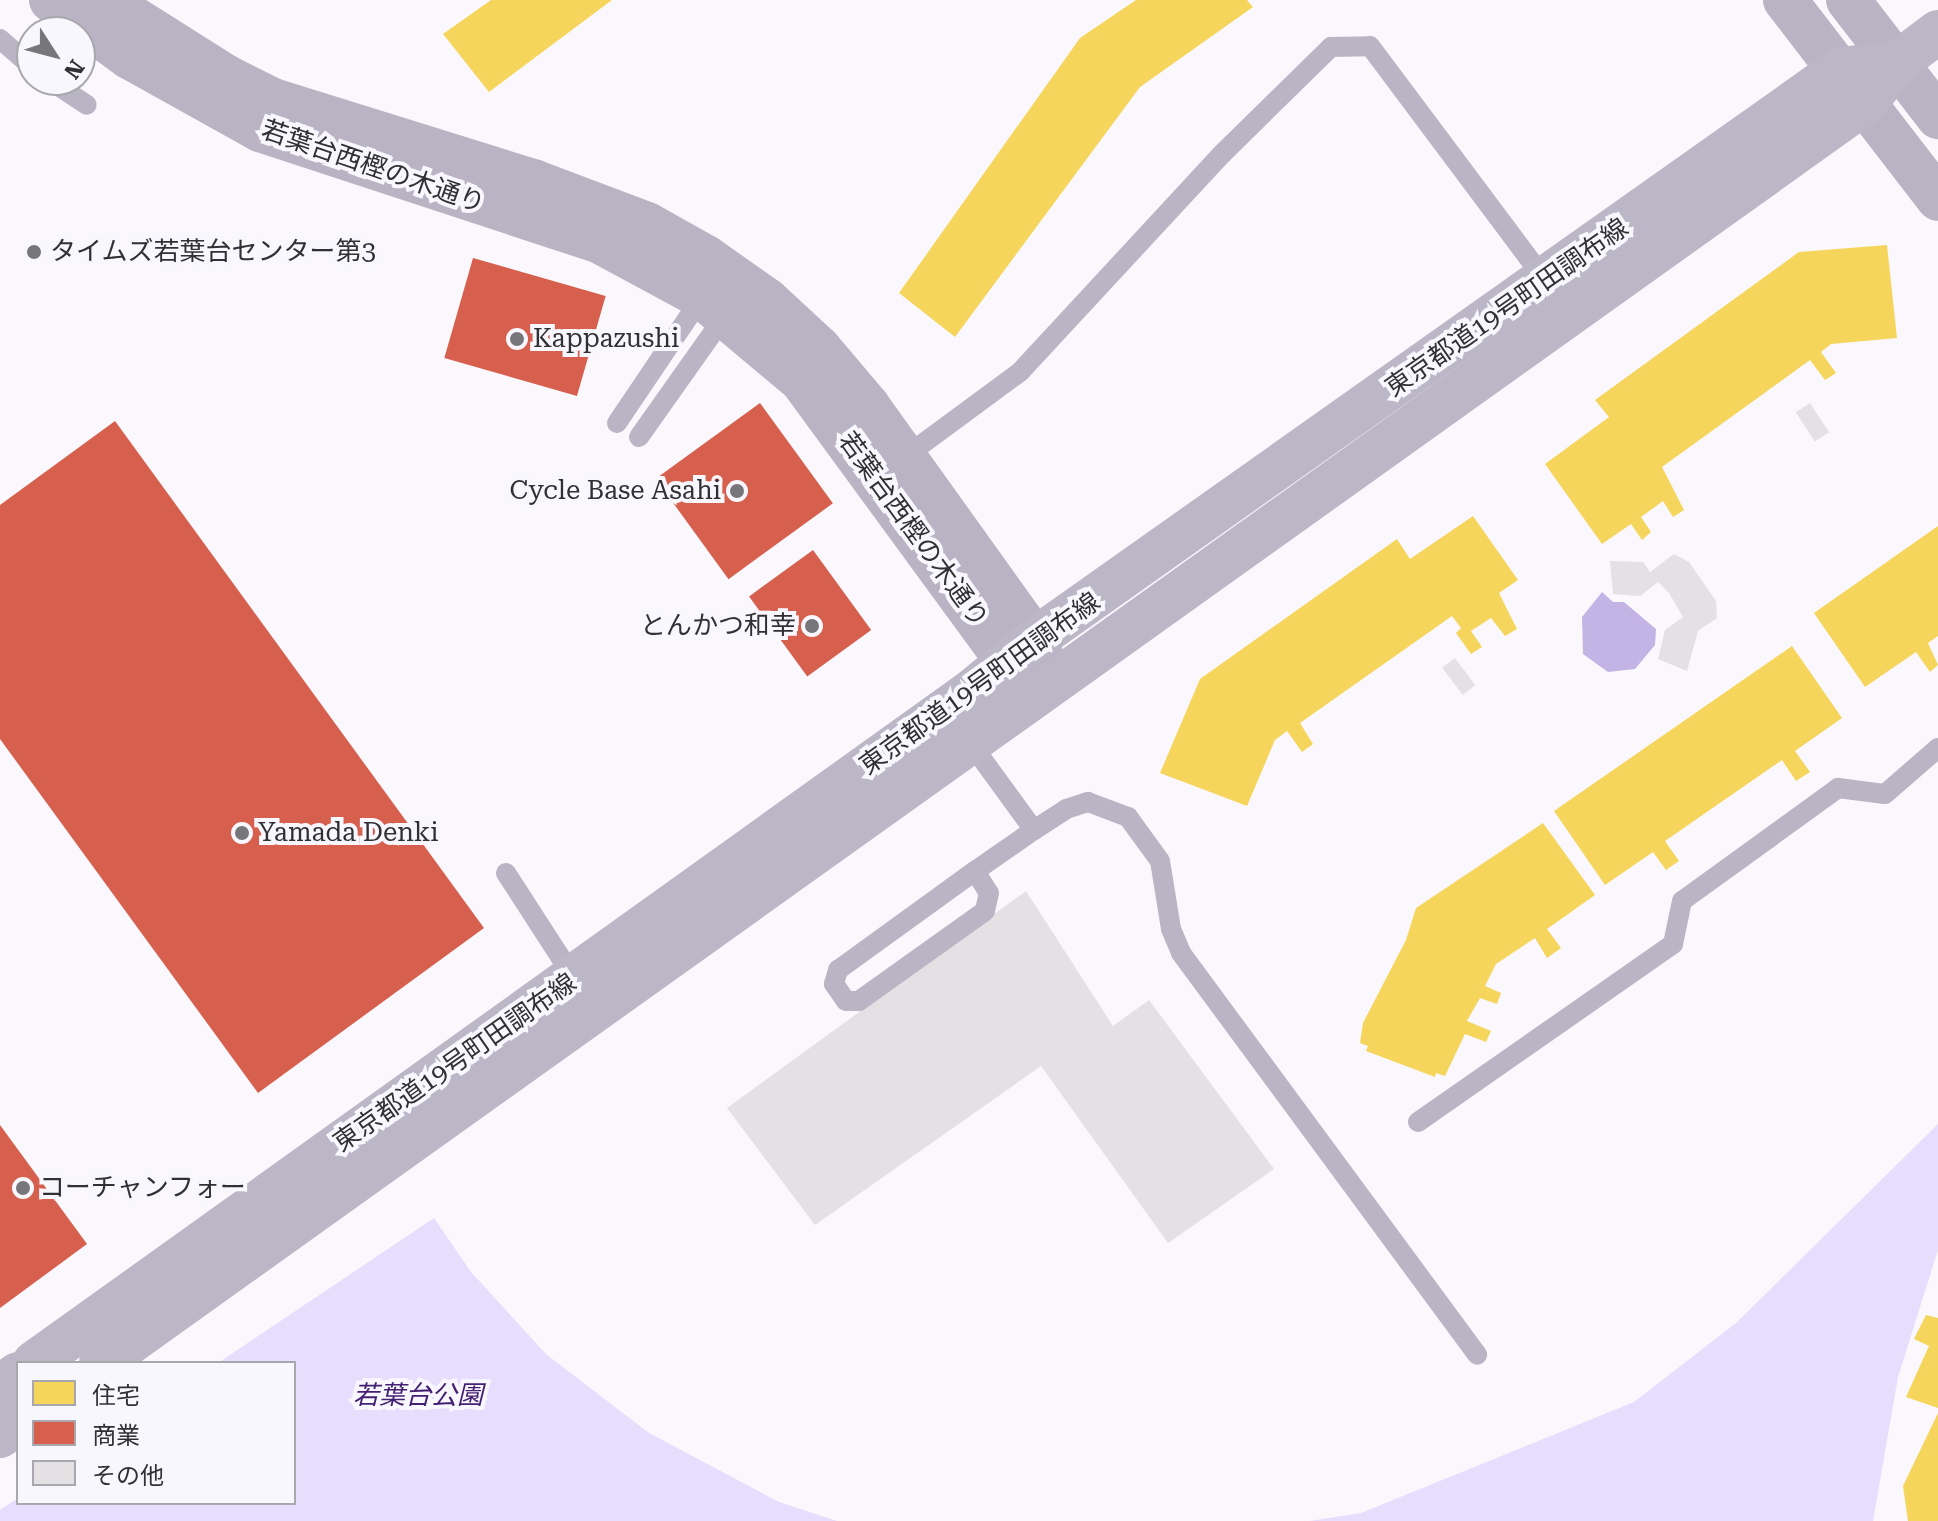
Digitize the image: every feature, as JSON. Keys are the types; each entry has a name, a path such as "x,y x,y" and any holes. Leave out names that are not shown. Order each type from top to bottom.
{"main road":[{"path":"1854,86 1898,62 1938,32"},
{"name":"東京都道19号町田調布線","path":"37,1361 574,978 1021,650 1546,281 1854,86"},
{"name":"東京都道19号町田調布線","path":"104,1361 1051,682 1854,86"}],"street":[{"name":"若葉台西樫の木通り","path":"51,0 129,57 260,130 317,153 598,241 714,306 802,381 1021,650 1051,682"},
{"name":"若葉台西樫の木通り","path":"105,0 225,76 273,100 536,182 647,224 706,257 767,300 819,348 906,456 1021,650"},
{"path":"1785,0 1938,199"},
{"path":"1848,0 1938,117"}],"lane":[{"path":"0,39 16,53"},
{"path":"906,456 1020,372 1222,154 1331,47 1370,46 1546,281"},
{"path":"73,96 87,105"},
{"path":"617,423 714,306"},
{"path":"639,437 714,306"},
{"path":"969,741 1034,830"},
{"path":"1418,1122 1673,944 1682,901 1838,788 1885,794 1938,748"},
{"path":"975,871 989,893 985,911 859,1001 846,1001 834,984 838,970 975,871 1066,809 1088,802 1128,817 1160,861 1171,929 1181,953 1477,1355"},
{"path":"506,873 574,978"}],"green space":[{"path":"1938,1124 1938,1250 1898,1377 1873,1521 1310,1521 1361,1513 1634,1402 1736,1323"},
{"name":"若葉台公園","path":"434,1218 471,1272 547,1355 649,1433 779,1502 837,1521 0,1521 0,1510 16,1499 16,1505 296,1505 296,1361 221,1361"}],"shaded area":[{"path":"1602,592 1613,602 1624,602 1656,629 1655,645 1635,669 1608,672 1583,654 1582,617"}],"building: 住宅":[{"path":"491,0 612,0 489,92 443,34"},
{"path":"1136,0 1247,0 1253,7 1140,87 955,337 899,293 1080,38"},
{"path":"1887,245 1897,338 1831,344 1821,352 1836,373 1825,380 1810,360 1662,467 1684,510 1673,517 1663,501 1641,517 1651,532 1642,540 1631,524 1602,544 1545,464 1609,417 1595,400 1799,252"},
{"path":"1473,516 1518,580 1499,593 1517,629 1505,636 1491,618 1471,631 1482,647 1471,654 1456,633 1461,628 1452,616 1300,723 1313,744 1302,752 1287,731 1275,740 1247,806 1160,773 1200,679 1397,539 1410,559"},
{"path":"1938,526 1938,636 1928,643 1938,665 1930,672 1916,652 1865,687 1814,613"},
{"path":"1792,646 1842,718 1795,751 1810,772 1796,781 1782,760 1665,841 1679,861 1666,870 1653,852 1605,885 1554,811"},
{"path":"1543,823 1595,895 1547,929 1561,948 1547,958 1535,938 1496,964 1485,986 1501,993 1497,1004 1480,998 1467,1021 1491,1031 1486,1042 1465,1034 1445,1076 1436,1073 1435,1077 1366,1051 1368,1046 1360,1043 1363,1023 1406,940 1416,908"},
{"path":"1926,1315 1938,1318 1938,1408 1906,1397 1929,1346 1914,1339"},
{"path":"1938,1413 1938,1521 1908,1521 1903,1486"}],"building: 商業":[{"path":"473,258 606,296 577,396 444,358"},
{"path":"760,403 833,503 729,579 656,479"},
{"name":"Yamada Denki","path":"115,421 484,928 258,1093 0,739 0,505"},
{"path":"813,550 871,630 807,677 749,596"},
{"name":"コーチャンフォー","path":"0,1125 87,1244 0,1308"}],"building: その他":[{"path":"1810,403 1829,432 1815,442 1796,412"},
{"path":"1674,554 1689,562 1716,601 1717,618 1698,631 1687,671 1658,659 1665,630 1683,617 1669,593 1658,582 1640,596 1613,594 1610,561 1643,562 1650,572"},
{"path":"1455,658 1475,685 1463,695 1442,668"},
{"path":"1026,891 1113,1026 1149,1000 1274,1169 1168,1243 1041,1066 815,1225 727,1108"}],"place":[{"name":"タイムズ若葉台センター第3","path":"34,252"},
{"name":"Kappazushi","path":"517,339"},
{"name":"Cycle Base Asahi","path":"737,491"},
{"name":"とんかつ和幸","path":"812,626"},
{"name":"Yamada Denki","path":"242,833"},
{"name":"コーチャンフォー","path":"23,1188"}]}
